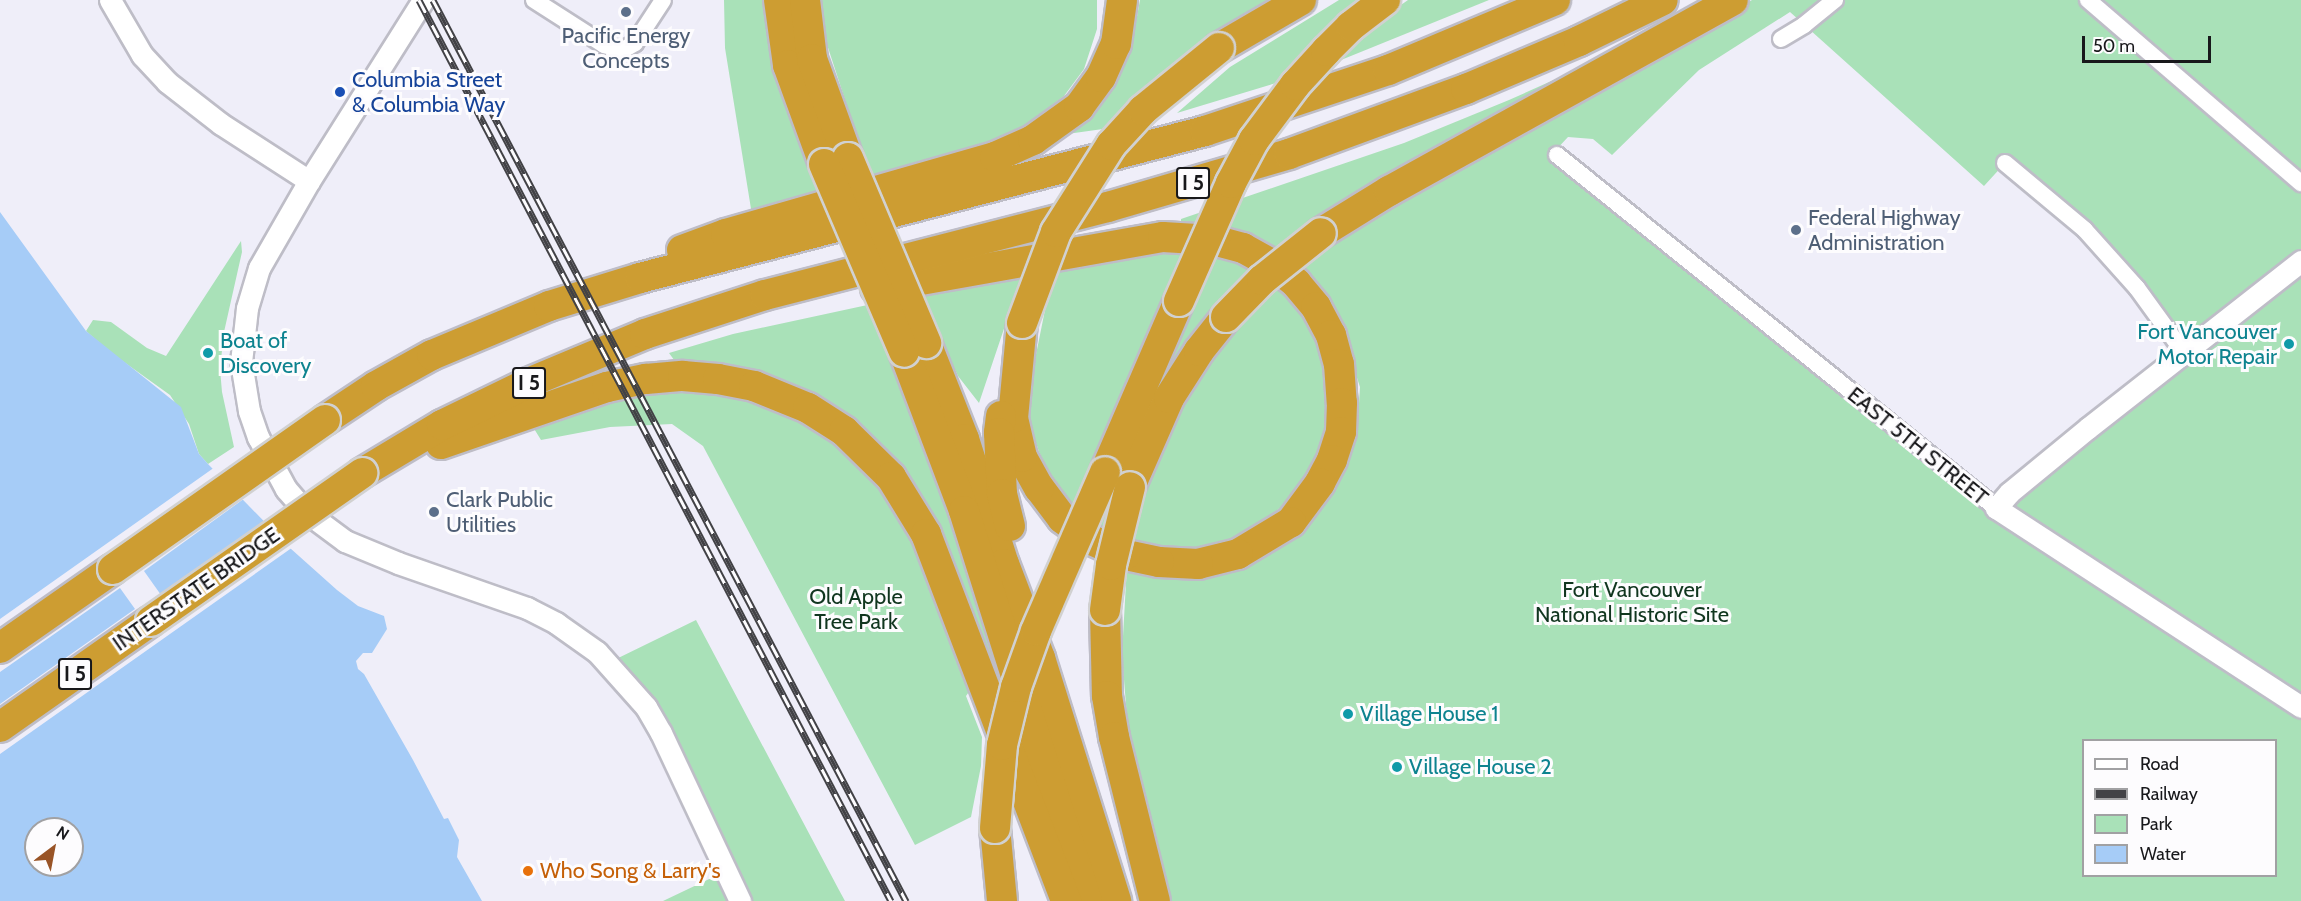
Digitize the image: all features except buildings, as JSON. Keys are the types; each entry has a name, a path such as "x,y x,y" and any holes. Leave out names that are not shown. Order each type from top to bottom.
{"highway":[{"path":"778,0 788,65 836,161 915,347 964,439 1004,564 1040,658 1116,901"},
{"path":"805,0 807,29 814,66 836,161"},
{"path":"608,287 697,244 986,160 1033,140 1079,106 1101,77 1116,44 1122,0"},
{"path":"1040,658 1002,494 999,433 1003,396 1022,323 1038,274 1056,232 1111,146 1143,110 1219,48 1301,0"},
{"path":"1002,901 995,828 1001,754 1016,687 1036,631 1223,199 1254,140 1295,85 1326,51 1351,26 1385,0"},
{"name":"I 5","path":"0,648 376,386 461,341 519,317 608,287 1205,131 1388,70 1555,0"},
{"name":"I 5","path":"362,473 442,425 528,384 645,334 786,290 1169,190 1289,154 1466,89 1579,40 1663,0"},
{"path":"1155,901 1114,737 1106,673 1106,610 1113,554 1130,487 1169,398 1199,351 1226,317 1268,274 1321,233 1389,191 1732,0"},
{"path":"705,314 845,293 1131,241 1181,237 1228,243 1259,256 1285,273 1311,301 1328,328 1339,363 1342,403 1341,432 1332,460 1320,483 1291,522 1238,554 1198,564 1160,562 1116,551 1092,540 1062,518 1039,488 1022,457 1013,418 1022,323"},
{"path":"915,347 964,511 1087,901"},
{"path":"362,473 568,398 646,379 701,377 735,382 790,399 827,419 861,445 891,477 926,534 1066,901"},
{"name":"INTERSTATE BRIDGE","path":"0,727 362,473"}],"street":[{"path":"110,0 142,55 167,82 221,124 309,181"},
{"path":"423,0 264,257 247,308 241,362 249,411 267,458 286,489 306,512 345,541 363,550 527,608 556,623 597,652 624,681 662,733 740,901"},
{"path":"534,0 604,45 623,50 635,43 663,0"},
{"path":"1781,39 1804,25 1835,0"},
{"path":"2088,0 2301,183"},
{"name":"EAST 5TH STREET","path":"1557,154 1996,508 2301,706"},
{"path":"2005,162 2085,230 2137,288 2184,353"},
{"path":"1996,508 2010,493 2088,428 2301,261"}],"green space":[{"path":"724,0 765,0 866,164 818,17 819,0 1097,0 1097,29 1084,69 1064,96 1019,130 957,153 752,215 725,48"},
{"path":"1140,0 1270,0 1206,39 1158,75 1103,129 1067,134 1108,93 1132,44"},
{"path":"1339,0 1362,0 1325,30 1276,83 1177,113 1230,67"},
{"path":"1408,0 1489,0 1341,60 1364,31"},
{"name":"Fort Vancouver National Historic Site","path":"1752,0 2301,0 2301,901 1169,901 1128,730 1122,654 1127,565 1148,569 1239,570 1276,550 1296,533 1334,486 1358,419 1360,387 1345,341 1298,270 1320,252 1402,201","holes":["1790,12 1984,186 2005,163 2137,288 2184,353 1996,508 1554,152 1568,137 1593,139 1612,155 1699,70"]},
{"path":"1605,57 1276,253 1181,225 1181,219 1404,143"},
{"path":"241,241 242,252 224,332 220,369 222,392 234,447 208,464 199,454 189,424 170,395 110,352 86,331 93,320 111,322 147,348 166,356"},
{"path":"1187,250 1234,260 1255,270 1276,286 1299,309 1318,336 1327,380 1326,433 1311,474 1281,507 1248,535 1196,553 1146,546 1105,531 1074,509 1054,483 1039,452 1030,424 1028,394 1045,310 1014,299 979,403 958,376 931,319 914,412 1002,678 998,693 860,432 677,364 669,353 733,334 923,293 1130,255"},
{"name":"Old Apple Tree Park","path":"672,390 714,391 761,401 803,419 845,447 871,472 896,507 920,556 971,689 966,696 982,737 981,766 971,817 915,845 703,446 672,424 610,427 541,440 533,427 581,409"},
{"path":"696,620 845,901 663,901 726,871 678,764 608,663"}],"water":[{"path":"0,212 86,331 181,407 199,454 208,464 290,548 337,590 358,606 384,616 387,629 372,653 363,653 356,661 358,669 364,674 444,819 448,818 459,840 457,857 482,901 0,901"}],"pier":[{"path":"215,467 245,498 144,571 161,595 266,520 293,547 0,754 0,704 135,609 120,588 0,672 0,619"}],"railway":[{"path":"419,0 891,901"},
{"path":"433,0 906,901"}],"place":[{"name":"Pacific Energy Concepts","path":"626,12"},
{"name":"Columbia Street & Columbia Way","path":"340,92"},
{"name":"Federal Highway Administration","path":"1796,230"},
{"name":"Fort Vancouver Motor Repair","path":"2289,344"},
{"name":"Boat of Discovery","path":"208,353"},
{"name":"Clark Public Utilities","path":"434,512"},
{"name":"Village House 1","path":"1348,714"},
{"name":"Village House 2","path":"1397,767"},
{"name":"Who Song & Larry's","path":"528,871"}]}
